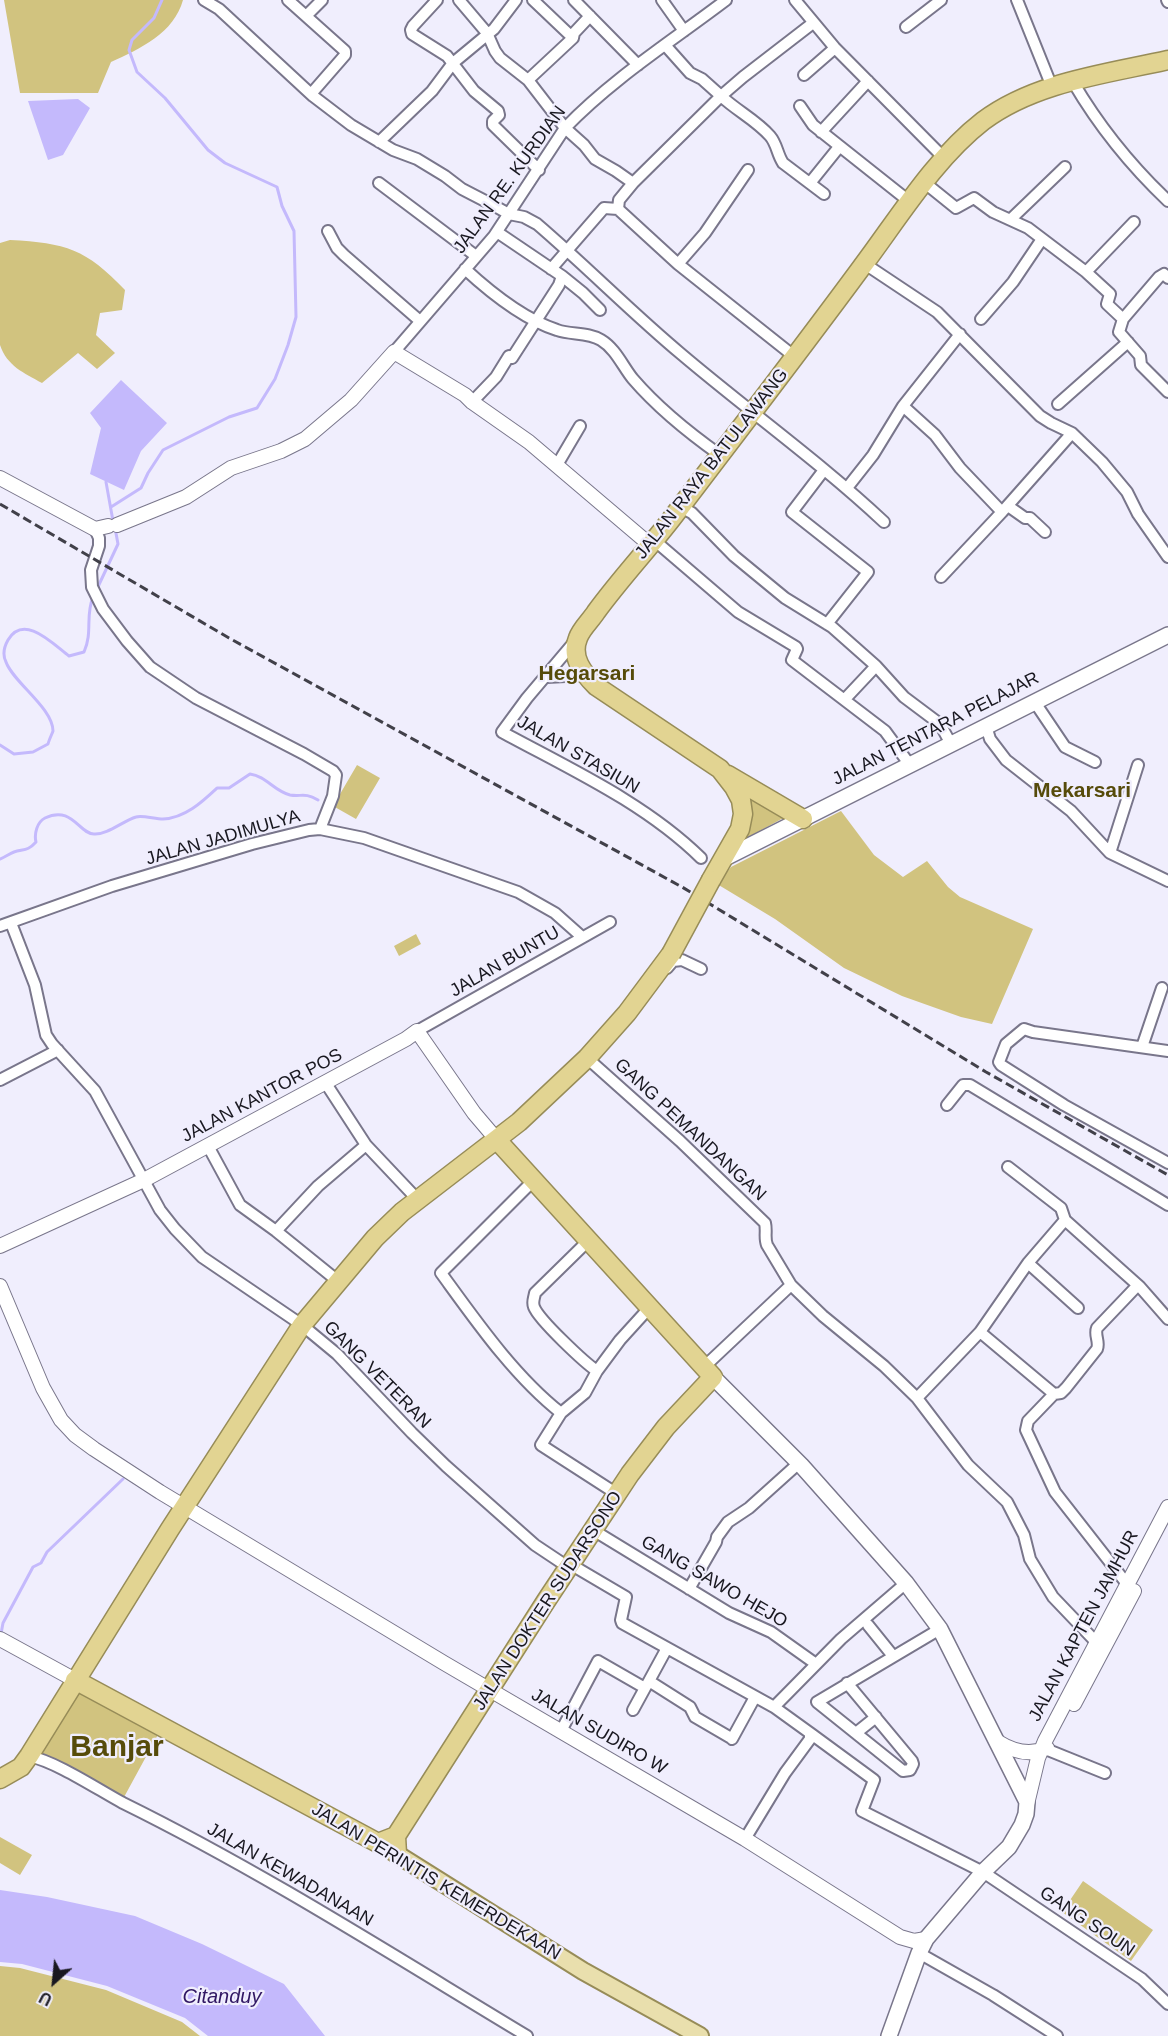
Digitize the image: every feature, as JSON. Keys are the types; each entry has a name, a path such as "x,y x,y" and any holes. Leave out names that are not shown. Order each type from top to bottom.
{"highway":[{"name":"JALAN RAYA BATULAWANG","path":"578,638 608,595 681,507 910,202 964,138 998,110 1052,87 1168,60"},
{"path":"578,638 576,657 584,675 596,686 720,769 803,819"},
{"path":"0,1779 21,1767 33,1756 75,1680 303,1325 375,1238 402,1212 519,1122 589,1055 627,1013 671,954 740,829 743,814 741,800 720,769"},
{"path":"496,1140 709,1372"},
{"name":"JALAN DOKTER SUDARSONO","path":"397,1845 490,1690 569,1565 617,1494 709,1372"},
{"name":"JALAN PERINTIS KEMERDEKAAN","path":"75,1680 378,1843 397,1845"}],"main road":[{"name":"JALAN TENTARA PELAJAR","path":"723,859 1168,635"},
{"path":"709,1372 799,1462 906,1583 940,1629 1025,1798"},
{"name":"JALAN KAPTEN JAMHUR","path":"889,2036 926,1939 983,1872 1009,1847 1026,1814 1025,1798"},
{"name":"JALAN PERINTIS KEMERDEKAAN","path":"397,1845 583,1971 700,2036"}],"street":[{"path":"204,0 219,9 311,94 351,126 417,159 462,189 509,214 524,217 537,224 677,351 847,488 885,522"},
{"path":"288,0 345,51 345,55 311,94"},
{"path":"306,16 322,0"},
{"path":"437,0 411,30 415,37 431,44 453,63 474,91 498,111 499,115 493,121 497,130 538,170"},
{"path":"459,0 487,33 500,58 528,80 565,128 584,145 595,159 633,183"},
{"path":"380,142 432,91 453,63 503,19 516,0"},
{"path":"533,0 573,38"},
{"path":"574,0 638,65"},
{"path":"662,0 684,31"},
{"name":"JALAN RE. KURDIAN","path":"394,352 497,232 565,128 577,115 638,65 726,0"},
{"path":"795,0 835,48 945,159"},
{"path":"906,27 941,0"},
{"path":"1017,0 1052,87"},
{"path":"528,80 573,38 574,33 590,16"},
{"path":"618,209 619,200 633,183 721,96 813,24"},
{"path":"665,45 690,73 702,79 729,104 755,121 774,141 778,156 783,163 824,194"},
{"path":"804,75 835,48"},
{"path":"821,132 868,81"},
{"path":"1073,82 1112,141 1138,173 1168,201"},
{"path":"800,106 808,119 838,147 910,202"},
{"path":"810,183 838,147"},
{"path":"1011,219 1065,167"},
{"path":"678,264 705,233 748,170"},
{"path":"379,183 476,256"},
{"path":"925,183 956,208 974,198 993,212 1028,228 1086,272 1110,294 1107,304 1124,319"},
{"path":"551,269 604,208 618,209 678,264 795,357"},
{"path":"1086,272 1134,222"},
{"path":"328,231 337,248 344,255 420,321"},
{"path":"497,232 562,276 600,310"},
{"path":"981,319 1013,282 1041,239"},
{"path":"864,264 921,300 960,334 1040,416 1072,433 1102,462 1127,492 1138,514 1168,557"},
{"path":"465,269 507,304 537,322 556,330 593,336 602,340 632,378 658,405 720,455"},
{"path":"1168,278 1164,274 1159,277 1124,319 1119,332 1140,356 1141,365 1168,392"},
{"path":"472,402 496,377 537,322 562,276"},
{"path":"847,488 873,455 903,406 960,334"},
{"path":"1058,404 1128,342"},
{"path":"320,829 337,782 333,771 229,716 159,675 127,641 99,600 92,587 91,570 87,565 99,546 99,538 106,527 186,497 231,468 281,451 305,439 351,400 394,352 465,395 529,442 738,612 796,647 797,650 792,660 885,731 910,765"},
{"path":"903,406 935,435 960,468 1005,509 1030,518 1045,532"},
{"path":"557,465 580,426"},
{"path":"940,577 1005,509 1072,433"},
{"path":"825,470 792,512 868,572 827,624"},
{"path":"0,478 106,527"},
{"path":"681,507 692,513 734,556 785,598 827,624 876,666 904,697 940,724 951,744"},
{"name":"JALAN STASIUN","path":"578,638 527,698 502,732 592,781 647,815 676,834 701,858"},
{"path":"845,699 876,666"},
{"path":"547,677 584,675"},
{"path":"1034,701 1065,747 1095,762"},
{"path":"986,726 990,739 1006,760 1071,811 1110,853 1168,881"},
{"path":"1110,853 1138,765"},
{"name":"JALAN JADIMULYA","path":"5,925 112,886 252,844 320,829 364,838 518,892 555,913 582,938"},
{"name":"JALAN BUNTU","path":"417,1031 610,921"},
{"name":"GANG VETERAN","path":"5,925 35,985 46,1035 95,1091 160,1210 175,1229 202,1257 303,1325 338,1353 412,1433 520,1533 569,1565 626,1597 622,1623 667,1648"},
{"path":"589,1055 613,1038 673,961 682,960 701,969"},
{"path":"1142,1047 1162,988"},
{"path":"1168,1051 1024,1029 1006,1044 999,1062 1065,1105 1168,1163"},
{"path":"417,1031 474,1113 496,1140"},
{"name":"JALAN KANTOR POS","path":"0,1246 144,1180 417,1031"},
{"path":"0,1080 58,1050"},
{"name":"GANG PEMANDANGAN","path":"589,1055 765,1223 767,1231 764,1239 791,1286 823,1316 884,1366 917,1398 968,1465 1007,1502 1024,1535 1030,1559 1053,1598 1096,1642"},
{"path":"325,1082 366,1145 418,1200"},
{"path":"947,1106 963,1085 970,1085 1168,1205"},
{"path":"276,1231 318,1186 366,1145"},
{"path":"208,1146 240,1205 339,1282"},
{"path":"1008,1167 1061,1208 1065,1220 1138,1286 1168,1319"},
{"path":"533,1181 441,1273 477,1323 541,1398 561,1413"},
{"path":"917,1398 980,1332 1028,1263 1065,1220"},
{"path":"588,1241 535,1293 533,1301 535,1310 577,1354 597,1371"},
{"path":"1028,1263 1078,1308"},
{"name":"JALAN SUDIRO W","path":"0,1286 43,1388 61,1420 75,1435 94,1449 490,1690 745,1839 900,1937"},
{"path":"709,1372 791,1286"},
{"path":"1127,1584 1055,1492 1026,1430 1028,1421 1054,1394 1066,1389 1097,1349 1099,1345 1097,1328 1138,1286"},
{"path":"617,1494 541,1445 561,1413 585,1393 597,1371 650,1307"},
{"path":"980,1332 1054,1394"},
{"path":"689,1589 717,1537 728,1522 749,1508 799,1462"},
{"name":"JALAN KAPTEN JAMHUR","path":"1044,1753 1163,1531 1168,1508"},
{"name":"GANG SAWO HEJO","path":"593,1530 729,1613 771,1632 816,1664"},
{"name":"JALAN KAPTEN JAMHUR","path":"1025,1798 1096,1642 1127,1584 1163,1531"},
{"path":"774,1707 816,1664 906,1583"},
{"path":"868,1625 893,1656"},
{"path":"848,1683 912,1761 910,1770 903,1771 818,1702 848,1683 893,1656 940,1629"},
{"path":"0,1638 75,1680"},
{"path":"633,1710 667,1648 774,1707 810,1733 810,1738 785,1773 745,1839"},
{"path":"561,1731 598,1661 690,1707 695,1717 731,1739 755,1697"},
{"path":"856,1733 876,1717"},
{"name":"GANG SOUN","path":"810,1733 874,1780 862,1811 983,1872 1142,1979 1168,2004"},
{"path":"998,1743 1009,1749 1044,1753 1105,1773"},
{"name":"JALAN KEWADANAAN","path":"33,1756 243,1865 527,2036"},
{"path":"900,1937 914,1941 926,1939"},
{"path":"900,1937 917,1958 993,1995 1057,2036"}],"shaded area":[{"path":"4,0 183,0 179,12 164,31 144,45 111,62 98,93 20,93"},
{"path":"10,240 46,243 74,251 98,265 125,290 122,310 100,313 96,335 115,353 97,369 78,353 42,383 17,368 7,358 0,345 0,243"},
{"path":"357,765 380,778 356,819 333,806"},
{"path":"746,792 787,816 747,838"},
{"path":"841,811 874,855 903,877 927,861 948,887 960,897 1033,929 992,1024 961,1017 902,996 844,968 775,919 717,884 731,867"},
{"path":"416,934 421,944 399,956 394,946"},
{"path":"75,1685 160,1731 123,1799 38,1754"},
{"path":"0,1837 32,1855 20,1875 0,1863"},
{"path":"1083,1881 1153,1930 1131,1961 1062,1912"},
{"path":"0,1966 20,1968 106,1990 182,2022 200,2036 0,2036"}],"water":[{"path":"78,99 90,108 63,155 48,160 28,101"},
{"path":"121,380 167,423 141,451 124,490 90,474 101,428 90,413"},
{"name":"Citanduy","path":"0,1890 47,1897 135,1916 202,1944 284,1984 325,2036 208,2036 185,2018 107,1986 22,1964 0,1962"}],"waterway":[{"path":"111,507 141,488 163,450 229,417 257,408 275,379 296,317 294,231 282,206 277,187 225,163 208,150 165,98 137,72 129,50 132,40 154,18 162,0"},
{"path":"106,482 113,521"},
{"path":"96,591 118,544 115,528"},
{"path":"0,745 14,754 33,752 48,744 53,731 47,713 16,678 6,662 4,651 8,640 15,632 22,629 30,630 38,633 69,656 84,652 87,645 89,611 93,597"},
{"path":"0,859 33,845 36,842 38,825 45,818 62,815 89,833 99,834 136,817 163,819 179,816 199,804 217,788 229,788 250,774 256,775 284,793 306,795 318,800"},
{"path":"1,1634 3,1623 33,1567 41,1563 47,1552 123,1479"}],"railway":[{"path":"0,504 229,638 682,887 986,1072 1168,1175"}],"district":[{"name":"Hegarsari","path":"587,674"},
{"name":"Mekarsari","path":"1082,791"},
{"name":"Banjar","path":"117,1748"}]}
